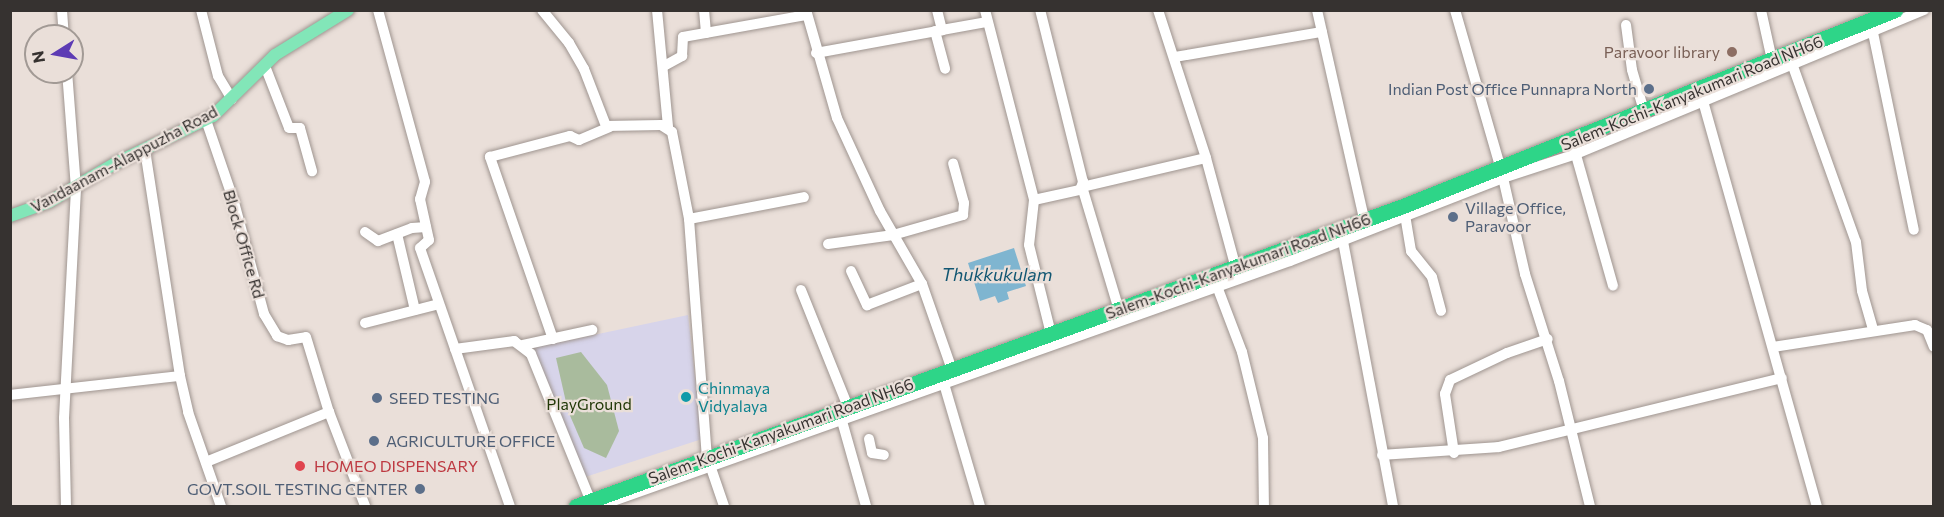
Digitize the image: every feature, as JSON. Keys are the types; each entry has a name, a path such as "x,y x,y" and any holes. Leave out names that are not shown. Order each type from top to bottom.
{"highway":[{"name":"Salem-Kochi-Kanyakumari Road NH66","path":"588,505 709,463 1051,334 1119,310 1215,281 1235,265 1342,235 1364,219 1404,211 1574,148 1644,111 1701,95 1772,60 1790,59 1871,27 1895,10"}],"main road":[{"name":"Vandaanam-Alappuzha Road","path":"10,216 76,188 206,120 297,39 348,10"}],"street":[{"path":"201,10 218,75 231,99"},
{"path":"378,10 425,182 420,199 429,240 420,248 510,507"},
{"path":"542,10 574,52 602,122 609,128"},
{"path":"657,10 668,127 672,132 689,219 709,463 724,507"},
{"path":"704,10 706,33"},
{"path":"937,10 945,69"},
{"path":"1040,10 1083,187 1119,310"},
{"path":"1158,10 1206,158 1235,265"},
{"path":"1317,10 1364,219"},
{"path":"1455,10 1502,174 1519,254 1548,339 1590,507"},
{"path":"1761,10 1772,60"},
{"path":"1914,230 1871,27 1924,10"},
{"path":"664,66 682,56 683,37 807,13 816,53 837,118 893,235 922,284 980,507"},
{"path":"816,53 939,30 986,16 1034,200 1029,245 1051,334"},
{"path":"1626,25 1632,70 1644,111"},
{"path":"1175,57 1322,32"},
{"path":"1613,286 1574,148 1790,59 1856,242 1862,291 1873,329"},
{"path":"265,66 289,128 300,128 312,171"},
{"path":"66,507 64,418 68,388 76,188 68,84"},
{"path":"1701,95 1817,507"},
{"name":"Block Office Rd","path":"206,120 234,202 264,315 277,336 288,340 306,337 329,412"},
{"path":"553,339 490,157 570,136 579,140 609,128 668,127"},
{"path":"145,150 180,376 221,507"},
{"path":"1034,200 1206,158"},
{"path":"828,244 893,235 963,215 964,203 953,163"},
{"path":"689,219 804,197"},
{"path":"945,374 1215,281 1404,211 1411,251 1432,277 1441,310"},
{"path":"365,232 378,241 412,228 426,227"},
{"path":"397,234 415,310"},
{"path":"1342,235 1393,507"},
{"path":"852,271 867,305 922,284"},
{"path":"1215,281 1242,352 1263,438 1264,507"},
{"path":"801,290 843,412 866,507"},
{"path":"365,323 439,304"},
{"path":"1773,347 1873,329 1915,326 1930,332 1934,347"},
{"path":"523,345 592,330"},
{"path":"1454,453 1445,394 1450,380 1548,339"},
{"path":"455,349 514,341 523,345 531,354 588,505 616,504 709,463"},
{"path":"10,395 180,376"},
{"path":"1382,455 1454,453 1571,431 1782,378"},
{"path":"206,462 329,412 365,507"},
{"path":"869,439 872,453 884,455"}],"shaded area":[{"path":"688,315 702,439 579,479 532,348"}],"green space":[{"name":"PlayGround","path":"581,352 607,385 619,431 606,458 584,448 568,411 556,358"}],"water":[{"name":"Thukkukulam","path":"1014,248 1026,286 1007,292 1009,299 998,303 995,296 980,301 968,263"}],"place":[{"name":"Paravoor library","path":"1732,52"},
{"name":"Indian Post Office Punnapra North","path":"1649,89"},
{"name":"Village Office, Paravoor","path":"1453,217"},
{"name":"Chinmaya Vidyalaya","path":"686,397"},
{"name":"SEED TESTING","path":"377,398"},
{"name":"AGRICULTURE OFFICE","path":"374,441"},
{"name":"HOMEO DISPENSARY","path":"300,466"},
{"name":"GOVT.SOIL TESTING CENTER","path":"420,489"}]}
